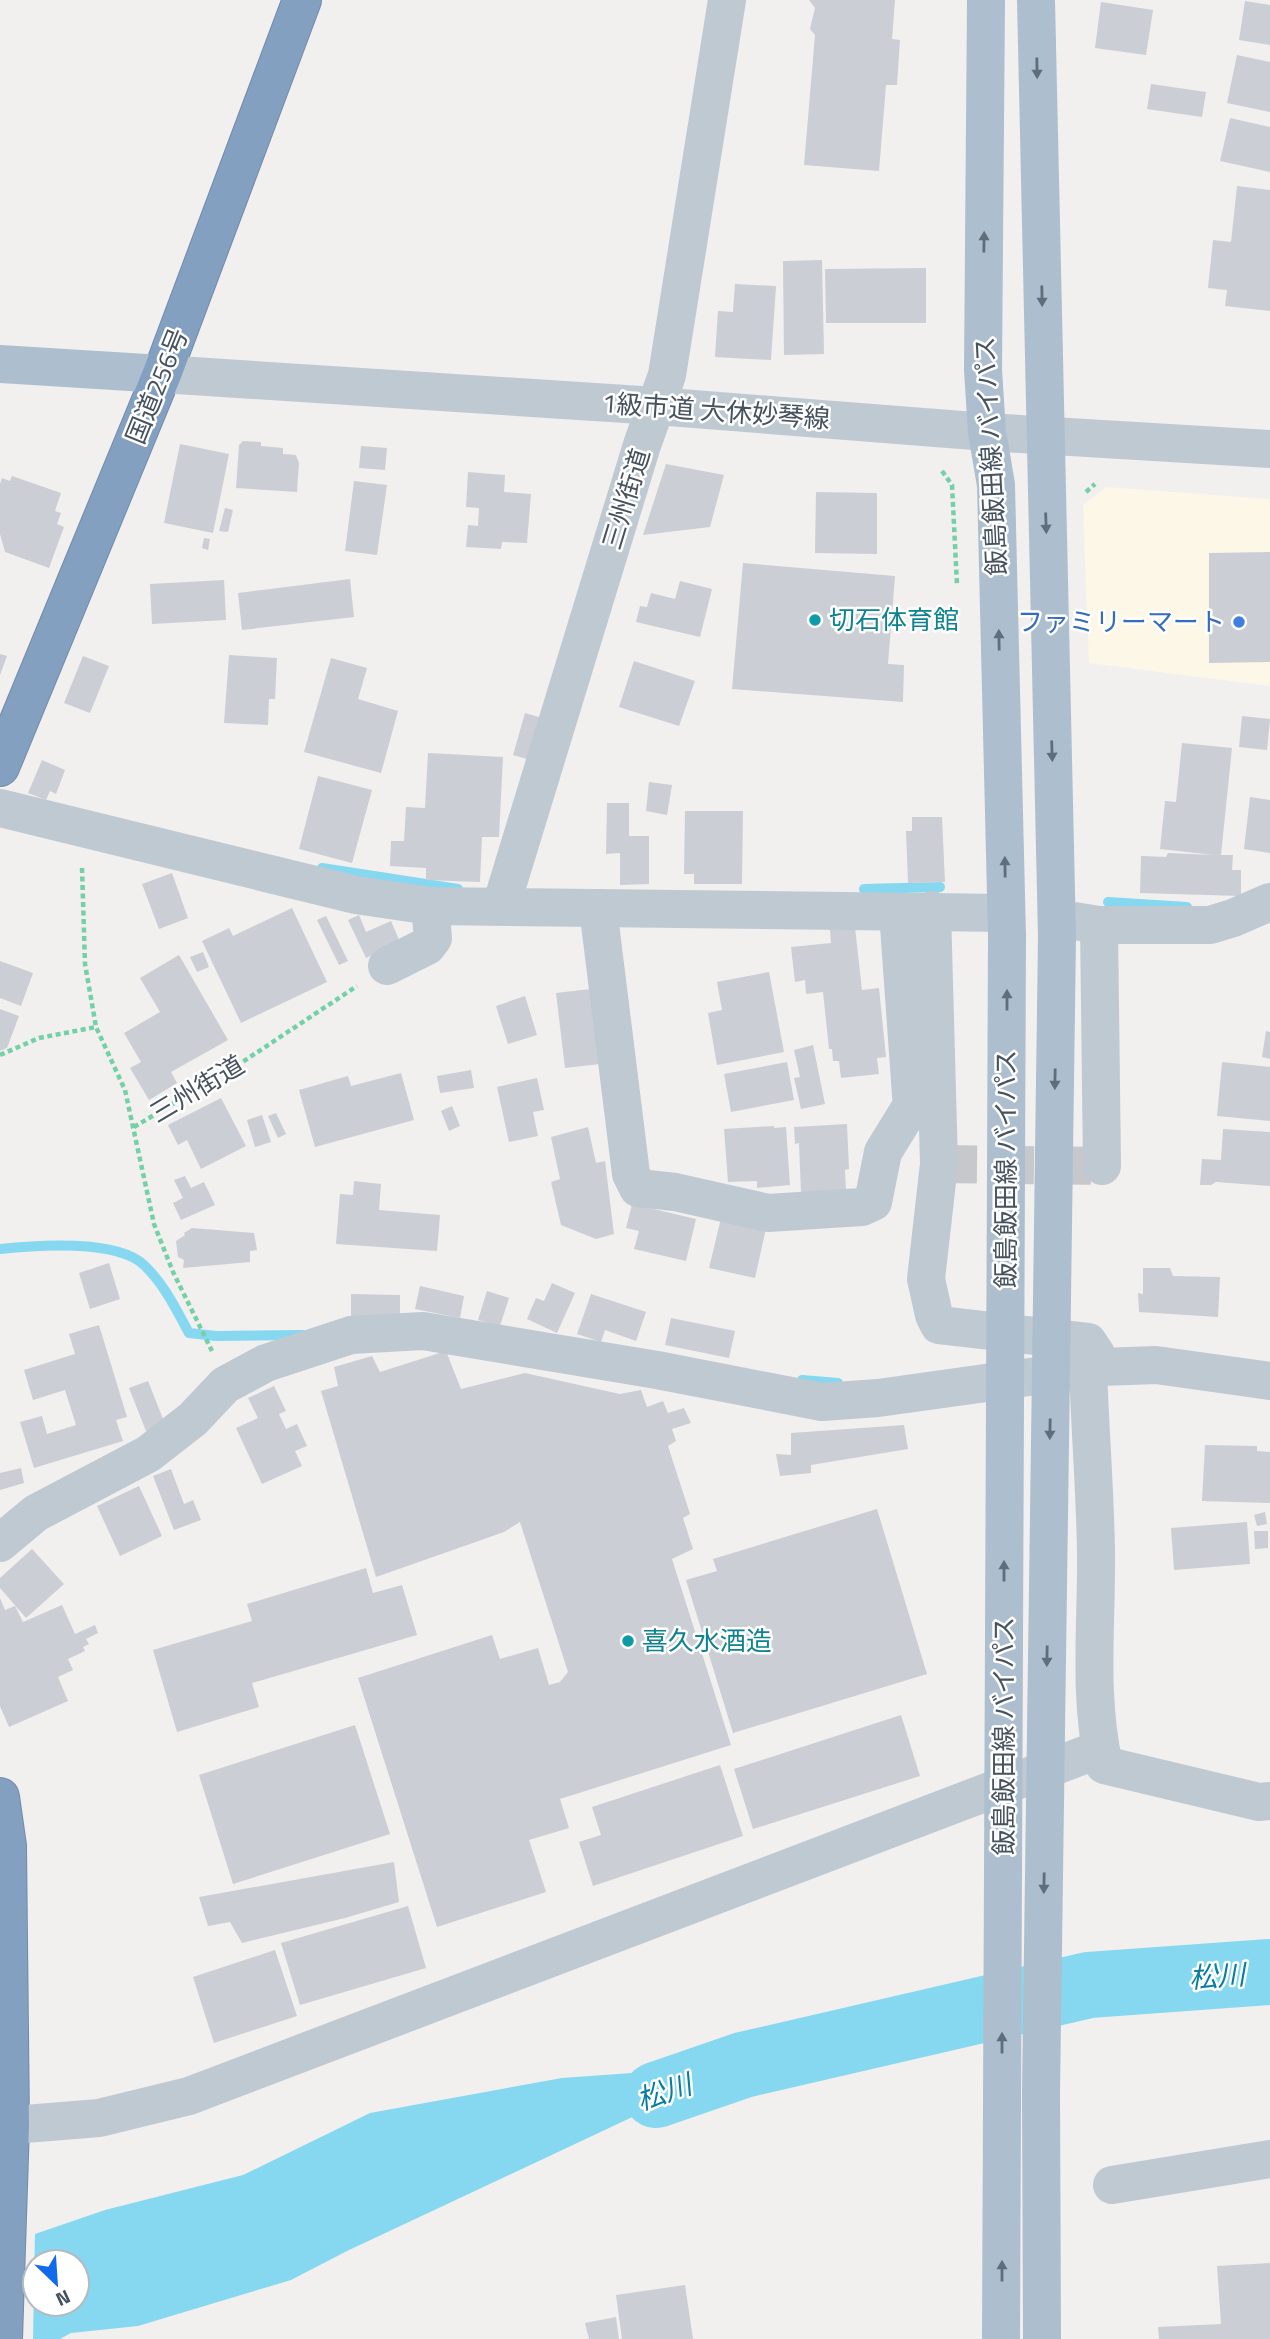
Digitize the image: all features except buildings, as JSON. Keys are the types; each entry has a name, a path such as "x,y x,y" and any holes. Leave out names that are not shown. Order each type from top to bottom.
{"highway":[{"name":"国道256号","path":"0,767 162,374 302,0"},
{"path":"0,1797 7,1846 7,2128 3,2339"}],"main road":[{"name":"飯島飯田線 バイパス","path":"986,0 983,370 987,432 996,485 1007,924 1001,2339"},
{"name":"飯島飯田線 バイパス","path":"1036,0 1057,929 1041,2092 1042,2339"},
{"path":"0,364 162,374"}],"street":[{"name":"三州街道","path":"501,906 642,445 667,375 727,0"},
{"name":"1級市道 大休妙琴線","path":"162,374 656,406 987,432 1270,449"},
{"path":"0,808 356,895 430,906 915,911 1007,924"},
{"path":"1057,929 1099,925 1210,926 1270,902"},
{"path":"387,966 427,946 433,938 430,906"},
{"path":"598,908 632,1174 638,1188 675,1192 768,1213 862,1207 873,1202 883,1152 912,1105"},
{"path":"915,911 912,1105 916,1164"},
{"path":"915,911 939,1164 926,1279 934,1315 939,1325 1088,1342 1096,1354 1094,1679 1104,1765 1259,1802 1270,1801"},
{"path":"1099,925 1102,1166"},
{"path":"0,1543 36,1513 148,1454 193,1419 225,1385 267,1363 351,1335 423,1331 657,1370 822,1402 878,1398 1094,1368 1156,1365 1270,1381"},
{"path":"7,2128 99,2118 188,2096 1101,1749"},
{"path":"1112,2185 1270,2160"}],"path":[{"path":"80,829 85,964 96,1027 125,1090 134,1127"},
{"name":"三州街道","path":"211,1349 173,1272 154,1224 134,1127 241,1063 387,966"},
{"path":"0,1055 38,1038 96,1027"}],"shaded area":[{"path":"1106,487 1270,499 1270,686 1089,663 1083,505"}],"water":[{"path":"743,2065 347,2251 291,2280 138,2326 71,2333 60,2339 0,2339 0,2246 105,2210 243,2175 370,2113 562,2078"}],"pier":[{"path":"35,2230 35,2248 21,2248 21,2318 33,2318 33,2339 0,2339 0,2242"}],"waterway":[{"path":"322,868 458,889"},
{"path":"864,889 940,887"},
{"path":"1108,902 1187,907"},
{"path":"0,1249 75,1246 115,1251 131,1257 151,1272 189,1333 216,1336 302,1335"},
{"path":"802,1380 838,1383"},
{"name":"松川","path":"656,2095 743,2065 1089,1985 1270,1972"}],"tunnel":[{"path":"939,1164 1102,1166"}],"place":[{"name":"切石体育館","path":"815,620"},
{"name":"ファミリーマート","path":"1239,622"},
{"name":"喜久水酒造","path":"628,1641"}]}
